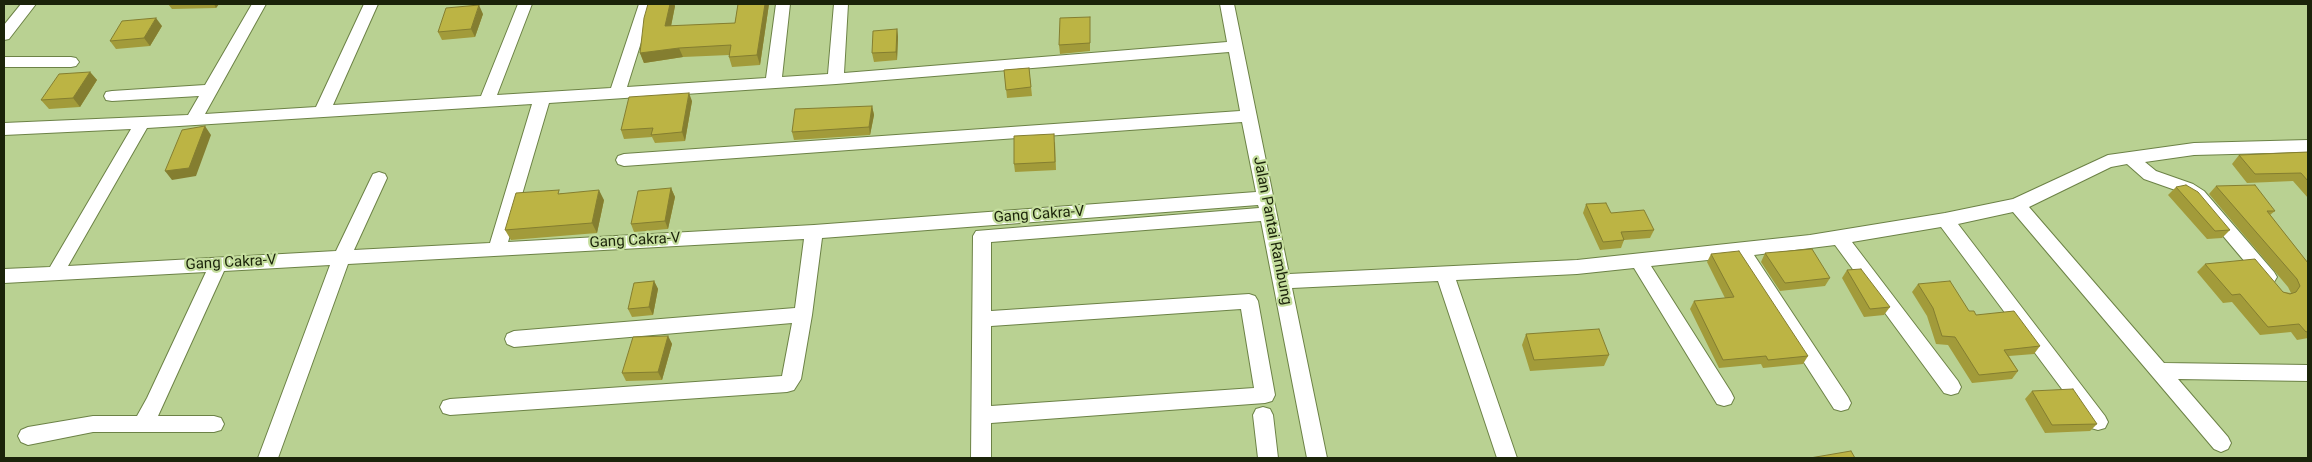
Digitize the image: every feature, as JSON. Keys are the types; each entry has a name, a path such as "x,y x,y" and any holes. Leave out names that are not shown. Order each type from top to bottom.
{"street":[{"path":"4,35 29,4"},
{"path":"193,120 259,4"},
{"path":"322,112 371,4"},
{"path":"487,101 525,4"},
{"path":"617,93 646,4"},
{"path":"774,83 783,4"},
{"path":"836,79 841,4"},
{"name":"Jalan Pantai Rambung","path":"1227,4 1317,458"},
{"path":"4,129 193,120 836,79 1235,46"},
{"path":"4,62 71,62"},
{"path":"112,96 210,90"},
{"path":"497,249 542,98"},
{"path":"624,160 1250,116"},
{"path":"55,273 142,123"},
{"path":"1282,281 1577,267 1740,248 1810,242 1945,220 2017,205 2108,161 2194,148 2308,146"},
{"path":"2130,158 2150,175 2187,188 2198,195 2281,293"},
{"path":"268,458 342,257 379,178"},
{"path":"2017,205 2220,442"},
{"path":"981,458 982,236 1268,206"},
{"name":"Gang Cakra-V","path":"4,276 1268,206"},
{"path":"1945,220 2098,422"},
{"path":"450,407 787,384 792,379 814,232"},
{"path":"1838,236 1951,387"},
{"path":"1740,248 1841,403"},
{"path":"1638,260 1724,398"},
{"path":"142,424 155,403 219,264"},
{"path":"1446,273 1506,458"},
{"path":"981,415 1265,395 1249,302 982,319"},
{"path":"514,339 803,315"},
{"path":"2159,371 2308,373"},
{"path":"1263,416 1268,458"},
{"path":"28,436 93,424 214,424"}],"building":[{"path":"648,4 670,4 665,26 735,23 738,4 765,4 757,55 729,57 731,45 679,48 640,53 644,18"},
{"path":"479,5 471,29 438,32 446,8"},
{"path":"1090,17 1090,43 1059,45 1060,18"},
{"path":"156,18 144,38 110,41 122,21"},
{"path":"897,29 896,52 872,53 873,31"},
{"path":"1029,68 1031,87 1006,90 1004,70"},
{"path":"90,72 73,98 41,100 59,74"},
{"path":"689,93 682,132 651,135 653,128 621,130 629,97"},
{"path":"872,106 869,127 792,132 795,109"},
{"path":"205,126 189,168 165,171 182,130"},
{"path":"1054,134 1055,162 1014,164 1014,136"},
{"path":"2308,152 2308,181 2301,173 2255,174 2239,155"},
{"path":"2186,185 2198,192 2230,230 2215,231 2176,187"},
{"path":"2255,185 2275,211 2267,211 2308,263 2308,331 2306,332 2299,324 2268,327 2240,294 2232,295 2205,264 2255,259 2283,292 2290,294 2296,292 2300,286 2297,279 2216,186"},
{"path":"671,188 665,221 631,224 638,191"},
{"path":"559,190 558,194 599,190 592,223 505,230 516,193"},
{"path":"1606,203 1611,213 1644,210 1654,230 1621,232 1624,240 1603,242 1586,204"},
{"path":"1812,249 1830,278 1785,283 1765,253"},
{"path":"1739,251 1808,356 1768,360 1766,356 1723,360 1694,301 1734,297 1711,254"},
{"path":"1861,269 1890,307 1870,309 1847,270"},
{"path":"654,281 649,307 628,309 634,283"},
{"path":"1950,281 1969,311 1974,311 1976,315 2014,311 2040,346 2004,350 2018,371 1979,375 1955,337 1942,336 1933,308 1918,284"},
{"path":"1599,329 1609,355 1534,360 1526,334"},
{"path":"668,336 658,372 622,373 633,337"},
{"path":"2073,389 2097,424 2052,425 2032,391"},
{"path":"1851,451 1855,458 1810,458"}]}
